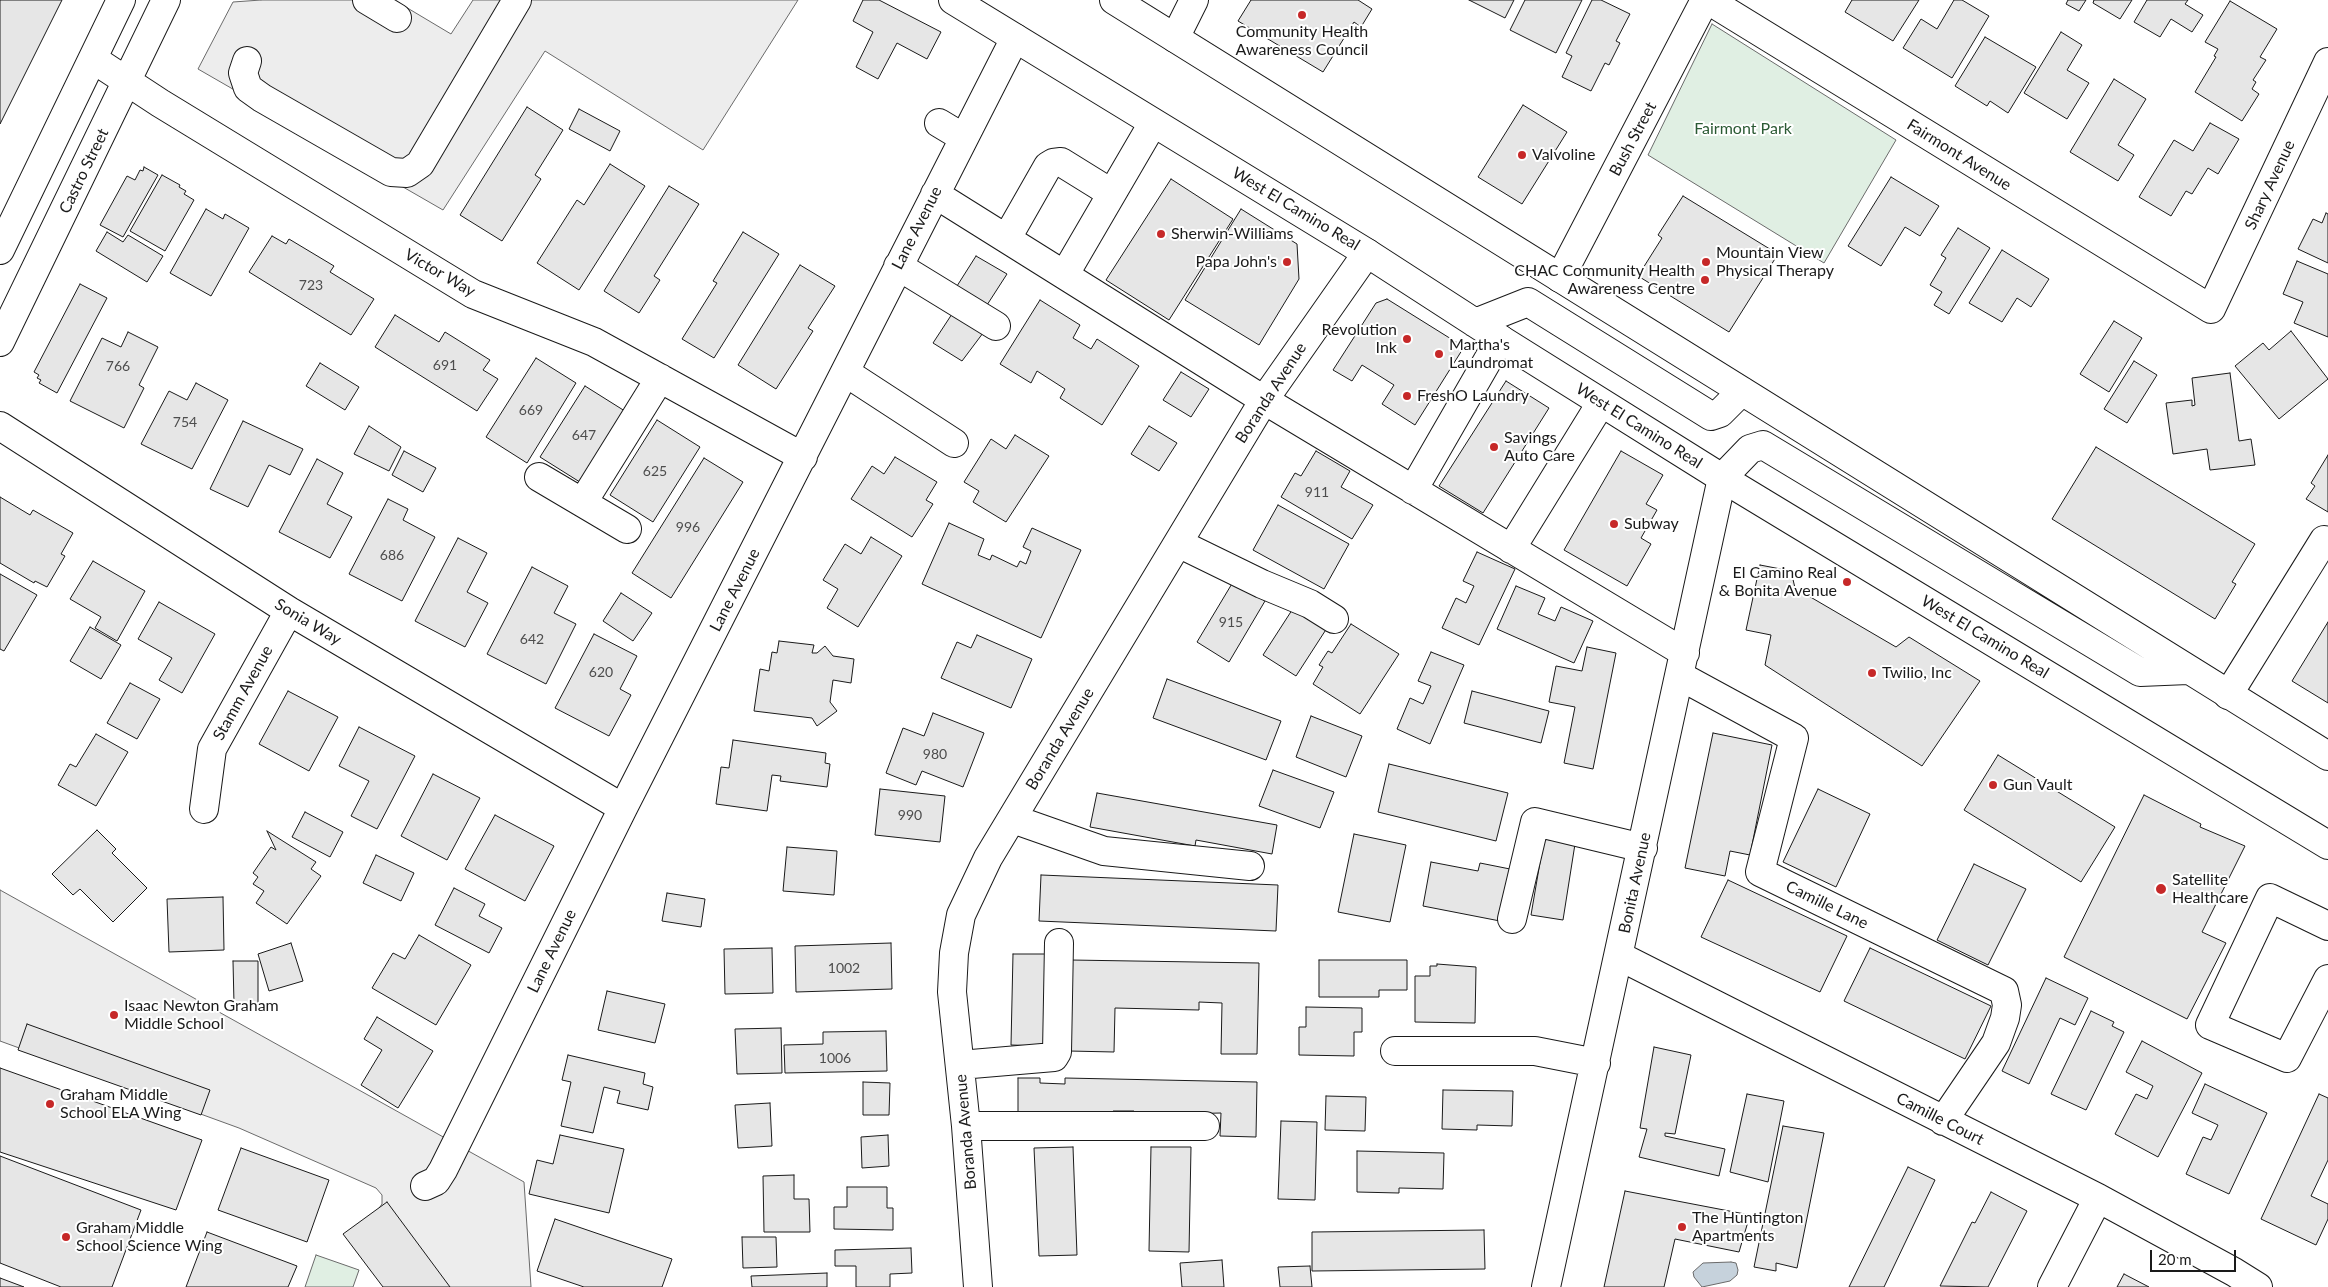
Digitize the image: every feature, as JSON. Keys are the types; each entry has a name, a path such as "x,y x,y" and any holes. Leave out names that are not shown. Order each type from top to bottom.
{"street":[{"path":"0,250 121,0"},
{"name":"Castro Street","path":"0,342 128,82 166,0"},
{"path":"367,0 397,18"},
{"path":"247,61 243,73 248,88 262,98 391,172 407,173 420,164 517,0"},
{"name":"West El Camino Real","path":"953,0 1367,252 1500,340 1722,478 2328,845"},
{"path":"1114,0 2328,756"},
{"path":"1175,38 1194,0"},
{"name":"Bush Street","path":"1560,278 1706,0"},
{"name":"Fairmont Avenue","path":"1706,0 2211,309"},
{"name":"Lane Avenue","path":"425,1186 436,1182 457,1142 623,808 1015,38"},
{"name":"Victor Way","path":"93,60 473,294 594,342 802,456"},
{"name":"Shary Avenue","path":"2211,309 2328,62"},
{"path":"1064,274 1153,122"},
{"path":"939,123 964,138"},
{"path":"1007,238 1048,166 1053,163 1061,162 1111,193"},
{"path":"935,194 1264,400 1511,549 1682,665"},
{"name":"Boranda Avenue","path":"978,1287 966,1126 952,992 954,953 961,915 988,858 1264,400 1367,252"},
{"path":"898,266 996,326"},
{"path":"1475,323 1528,302 1711,416 1720,413 1742,391"},
{"path":"1413,490 1500,340"},
{"path":"845,372 954,443"},
{"path":"582,502 660,378"},
{"path":"1511,549 1601,402"},
{"name":"Sonia Way","path":"0,426 289,611 623,808"},
{"path":"1722,478 1750,449 1764,445 2140,672 2188,670"},
{"path":"540,477 627,529"},
{"name":"Bonita Avenue","path":"1546,1287 1722,478"},
{"path":"2228,694 2324,540"},
{"path":"1178,542 1262,584 1295,596 1334,620"},
{"name":"Stamm Avenue","path":"204,809 212,750 289,611"},
{"name":"Camille Lane","path":"1682,665 1794,738 1760,872 2004,991 2007,1005 2005,1018 1996,1043 1943,1121"},
{"path":"1013,819 1104,851 1250,866"},
{"path":"1512,919 1535,822 1643,848"},
{"path":"2328,926 2270,898 2210,1025 2287,1058 2328,979"},
{"path":"960,1065 1054,1057 1057,1052 1059,944"},
{"name":"Camille Court","path":"1619,956 2098,1198 2258,1287"},
{"path":"1395,1052 1535,1052 1596,1063"},
{"path":"966,1126 1205,1126"},
{"path":"2052,1287 2098,1198"}],"green space":[{"name":"Fairmont Park","path":"1712,24 1896,140 1824,263 1648,155"},
{"path":"316,1255 359,1270 353,1287 305,1287"}],"shaded area":[{"path":"261,0 394,0 451,34 473,0 798,0 703,150 545,51 443,210 198,69 233,2"},
{"path":"0,890 524,1182 531,1287 435,1287 374,1215 382,1204 382,1195 376,1188 239,1128 0,1041"},
{"path":"1703,1263 1736,1263 1738,1270 1737,1275 1730,1281 1702,1287 1694,1277 1693,1272"}],"building":[{"path":"0,0 62,0 0,124"},
{"path":"863,0 879,0 941,32 927,59 897,43 878,79 856,67 873,32 853,21"},
{"path":"1251,0 1358,0 1372,9 1361,27 1354,22 1323,72 1238,21"},
{"path":"1469,0 1514,0 1505,18"},
{"path":"1525,0 1582,0 1556,53 1510,30"},
{"path":"1592,0 1601,0 1630,14 1616,41 1620,43 1609,65 1605,63 1591,91 1562,77 1572,56 1566,53"},
{"path":"1852,0 1919,0 1893,41 1845,12"},
{"path":"1954,0 1962,0 1989,16 1952,78 1903,48 1921,19 1937,29"},
{"path":"2068,0 2086,0 2079,11 2066,4"},
{"path":"2094,0 2132,0 2120,19 2093,3"},
{"path":"2147,0 2188,0 2185,4 2203,15 2192,32 2171,19 2160,37 2134,22"},
{"path":"2230,1 2277,29 2260,57 2266,60 2253,80 2256,82 2252,89 2259,94 2242,121 2195,92 2216,57 2214,56 2218,49 2205,42"},
{"path":"2061,32 2082,45 2067,70 2089,83 2067,119 2024,93"},
{"path":"1985,37 2036,67 2008,113 1990,101 1987,106 1955,86"},
{"path":"2114,79 2146,99 2118,145 2134,155 2118,181 2070,152"},
{"name":"Valvoline","path":"1523,105 1567,132 1522,204 1478,177"},
{"path":"527,107 563,130 535,175 541,179 502,241 460,215"},
{"path":"579,109 620,131 610,151 569,129"},
{"path":"2210,123 2239,139 2218,174 2208,168 2192,194 2186,191 2171,216 2139,197 2174,140 2193,151"},
{"path":"610,164 645,186 579,290 537,263 577,200 584,205"},
{"path":"144,167 158,175 123,237 100,225 127,176 135,180 140,170 143,171"},
{"path":"162,175 180,185 179,187 186,191 184,194 194,200 165,251 130,231"},
{"path":"1891,177 1939,206 1920,236 1905,227 1881,266 1848,246"},
{"path":"1171,179 1233,219 1169,320 1106,280"},
{"path":"669,186 699,204 654,276 660,280 639,313 604,291"},
{"path":"1683,196 1778,254 1729,332 1638,276 1662,238 1658,235"},
{"path":"206,209 223,219 225,214 249,228 211,296 170,273"},
{"path":"1241,209 1297,244 1299,279 1259,345 1185,300"},
{"path":"2326,213 2328,214 2328,263 2298,249 2313,219 2322,223"},
{"path":"1958,228 1990,248 1949,314 1934,305 1942,292 1930,285 1946,258 1941,255"},
{"path":"107,232 123,242 128,235 163,256 147,282 96,251"},
{"path":"743,232 779,254 714,358 682,339 717,283 713,281"},
{"path":"272,236 286,244 289,239 334,266 330,272 374,299 351,335 249,272"},
{"path":"2002,250 2049,279 2031,307 2017,298 2002,322 1969,303"},
{"path":"976,256 1007,274 987,305 957,286"},
{"path":"2297,261 2328,274 2328,337 2294,323 2303,302 2283,294"},
{"path":"800,265 835,286 808,328 813,331 776,389 738,365"},
{"path":"80,284 107,298 57,393 39,383 41,380 37,378 39,375 34,372"},
{"path":"1387,299 1464,347 1415,425 1382,404 1394,385 1362,365 1352,381 1333,370 1376,303"},
{"path":"1040,300 1080,325 1073,338 1091,349 1097,339 1139,366 1102,425 1060,398 1065,389 1037,371 1031,383 1000,364"},
{"path":"952,314 983,333 962,361 933,343"},
{"path":"395,315 439,342 445,332 490,360 483,370 498,379 477,411 375,347"},
{"path":"2114,321 2142,338 2109,392 2080,374"},
{"path":"2291,331 2328,379 2279,419 2235,366 2263,343 2269,350"},
{"path":"128,332 158,347 139,385 144,388 124,428 70,401 102,338 121,347"},
{"path":"536,358 576,383 527,463 486,437"},
{"path":"2134,361 2157,375 2127,423 2104,409"},
{"path":"320,363 359,387 345,410 306,386"},
{"path":"1181,372 1209,389 1191,417 1163,400"},
{"path":"2230,373 2239,441 2251,439 2255,465 2210,470 2207,449 2173,454 2166,403 2192,400 2192,406 2195,405 2192,378"},
{"name":"Savings Auto Care","path":"1506,381 1549,408 1483,513 1439,486"},
{"path":"196,383 228,400 192,469 141,444 169,391 187,400"},
{"path":"585,386 628,413 583,484 540,457"},
{"path":"657,420 700,447 653,522 610,495"},
{"path":"243,421 303,449 290,475 269,465 248,507 210,489"},
{"path":"369,426 401,447 389,471 354,454"},
{"path":"1149,426 1177,443 1159,471 1131,454"},
{"path":"1015,435 1049,456 1006,522 973,502 979,491 964,482 991,439 1006,449"},
{"path":"2096,447 2255,544 2232,582 2236,584 2215,619 2052,519"},
{"path":"404,451 436,468 423,492 392,475"},
{"path":"1316,451 1350,471 1341,487 1373,505 1352,539 1281,497 1295,473 1301,476"},
{"name":"Subway","path":"1621,451 1663,475 1646,504 1657,510 1641,538 1651,544 1627,586 1564,550"},
{"path":"2328,455 2328,512 2306,499 2315,486 2311,483"},
{"path":"895,457 937,482 926,500 933,504 912,537 851,499 872,466 884,474"},
{"path":"704,458 743,482 671,598 632,573"},
{"path":"317,459 343,473 327,504 352,517 330,558 279,532"},
{"path":"0,497 30,515 33,510 73,533 61,554 65,556 47,587 35,581 34,583 0,563"},
{"path":"388,499 408,509 403,520 435,537 402,601 349,574"},
{"path":"1278,505 1349,544 1324,589 1253,550"},
{"path":"949,523 984,539 978,555 990,560 992,555 1017,567 1020,561 1026,564 1031,551 1023,547 1032,528 1081,550 1041,638 922,584"},
{"path":"871,537 902,556 858,627 827,608 838,589 823,580 845,544 861,554"},
{"path":"458,538 487,553 467,592 488,603 465,647 415,621"},
{"path":"1477,552 1515,569 1479,645 1442,628 1456,598 1466,603 1474,586 1463,581"},
{"path":"93,561 145,591 117,641 95,628 101,617 70,599"},
{"name":"Twilio, Inc","path":"1760,565 1791,571 1795,588 1896,647 1909,637 1980,681 1922,766 1765,665 1771,635 1746,630"},
{"path":"532,567 568,586 554,613 576,624 546,684 487,654"},
{"path":"0,574 37,595 4,651 0,649"},
{"path":"1233,582 1265,601 1229,662 1197,642"},
{"path":"1516,586 1545,598 1538,614 1555,621 1561,607 1593,621 1574,663 1497,629"},
{"path":"621,593 652,613 633,641 603,621"},
{"path":"159,602 215,634 182,693 159,680 172,658 138,639"},
{"path":"1294,607 1327,628 1296,676 1263,655"},
{"path":"2328,622 2328,703 2292,681"},
{"path":"1351,624 1399,654 1360,714 1313,684 1323,667 1319,665 1328,651 1332,653"},
{"path":"90,627 121,645 101,679 70,661"},
{"path":"594,634 637,656 620,689 631,695 609,736 555,708"},
{"path":"977,635 1032,659 1011,708 941,678 957,642 971,648"},
{"path":"779,641 814,645 812,653 817,653 825,646 833,656 854,659 851,683 833,680 830,702 837,711 817,726 812,718 754,711 760,669 769,671 772,652 777,653"},
{"path":"1587,647 1616,653 1593,769 1564,763 1575,707 1549,702 1556,666 1582,671"},
{"path":"1431,652 1464,665 1430,744 1397,729 1410,698 1423,704 1431,686 1418,681"},
{"path":"1167,679 1281,721 1266,760 1153,718"},
{"path":"130,683 160,699 137,739 107,723"},
{"path":"288,691 338,717 309,771 259,744"},
{"path":"1472,691 1549,711 1541,743 1464,723"},
{"path":"933,713 984,733 963,787 922,771 916,785 886,773 903,728 924,736"},
{"path":"1311,716 1362,736 1346,777 1296,757"},
{"path":"359,727 415,756 377,829 351,816 369,781 339,766"},
{"path":"1713,733 1772,745 1750,855 1730,851 1725,876 1685,868"},
{"path":"96,734 128,752 96,806 58,785 70,764 76,767"},
{"path":"733,740 826,753 825,763 830,764 827,787 780,781 781,776 772,775 767,811 716,804 721,767 729,768"},
{"path":"1998,755 2115,827 2081,882 1964,810"},
{"path":"1389,764 1508,793 1496,841 1378,812"},
{"path":"1273,770 1334,792 1320,828 1259,806"},
{"path":"433,774 480,798 447,860 401,836"},
{"path":"880,789 945,796 940,842 875,835"},
{"path":"1818,789 1870,814 1836,887 1783,862"},
{"path":"1097,793 1277,825 1272,854 1196,840 1195,846 1090,827"},
{"name":"Satellite Healthcare","path":"2144,795 2201,824 2200,827 2245,846 2202,932 2226,943 2187,1019 2064,957"},
{"path":"305,812 343,832 330,857 292,837"},
{"path":"495,815 554,846 525,901 465,869"},
{"path":"97,830 116,849 112,853 147,888 113,922 80,889 73,895 52,874"},
{"path":"267,831 316,862 311,869 321,876 287,924 256,903 264,891 253,884 258,877 253,873 271,847 276,850"},
{"path":"1354,834 1406,845 1390,922 1338,912"},
{"path":"1544,839 1575,844 1563,920 1531,915"},
{"path":"787,847 837,851 834,895 783,891"},
{"path":"376,855 414,873 401,901 363,883"},
{"path":"1431,862 1478,871 1480,863 1510,869 1500,921 1423,906"},
{"path":"1974,864 2026,889 1988,965 1937,940"},
{"path":"1041,875 1278,885 1276,931 1039,921"},
{"path":"1728,880 1847,936 1820,992 1701,937"},
{"path":"454,888 485,904 479,916 502,928 489,953 435,925"},
{"path":"667,893 705,899 701,927 662,921"},
{"path":"223,897 224,950 169,952 167,899"},
{"path":"419,935 471,965 436,1025 372,988 393,953 405,959"},
{"path":"291,943 303,981 269,991 258,954"},
{"path":"891,943 892,989 796,992 795,946"},
{"path":"772,948 773,993 725,994 724,949"},
{"path":"1870,948 1991,1006 1965,1059 1844,1001"},
{"path":"1013,954 1047,954 1045,1046 1011,1045"},
{"path":"1070,960 1259,963 1257,1054 1221,1054 1222,1003 1199,1002 1199,1010 1115,1008 1114,1052 1069,1051"},
{"path":"1319,960 1407,960 1407,990 1379,990 1379,997 1319,997"},
{"path":"233,961 258,961 258,1004 234,1004"},
{"path":"1437,964 1476,967 1475,1023 1415,1022 1415,976 1430,976 1430,966 1437,966"},
{"path":"2046,978 2088,998 2075,1025 2060,1018 2029,1084 2002,1071"},
{"path":"607,991 665,1004 655,1043 598,1030"},
{"path":"1306,1007 1362,1008 1362,1032 1354,1032 1354,1056 1299,1055 1299,1027 1306,1027"},
{"path":"2091,1011 2114,1022 2112,1026 2124,1032 2086,1110 2051,1094"},
{"path":"377,1017 433,1051 398,1108 361,1085 382,1050 364,1039"},
{"path":"27,1024 210,1090 201,1115 18,1050"},
{"path":"781,1028 782,1073 737,1074 735,1029"},
{"path":"886,1031 887,1071 785,1073 784,1045 823,1044 823,1032"},
{"path":"2142,1041 2202,1073 2158,1157 2115,1134 2136,1094 2147,1099 2153,1086 2126,1072"},
{"path":"1654,1047 1691,1055 1675,1134 1665,1133 1665,1136 1725,1149 1719,1176 1639,1157 1647,1129 1640,1128"},
{"path":"568,1055 645,1073 643,1084 653,1087 648,1110 617,1103 620,1091 604,1087 593,1133 561,1126 571,1082 562,1080"},
{"name":"Graham Middle School ELA Wing","path":"0,1068 202,1140 176,1210 0,1152"},
{"path":"1018,1078 1040,1078 1040,1083 1065,1084 1065,1078 1257,1082 1256,1137 1220,1136 1221,1113 1134,1115 1134,1111 1113,1111 1113,1116 1018,1115"},
{"path":"863,1082 890,1083 889,1115 863,1115"},
{"path":"2205,1084 2267,1113 2229,1194 2186,1174 2203,1137 2211,1140 2218,1125 2192,1113"},
{"path":"1443,1090 1513,1091 1512,1126 1477,1125 1477,1130 1442,1129"},
{"path":"1747,1094 1784,1101 1768,1182 1730,1172"},
{"path":"2319,1094 2328,1098 2328,1160 2311,1196 2328,1204 2328,1219 2316,1245 2261,1219"},
{"path":"1326,1096 1366,1097 1365,1131 1325,1130"},
{"path":"770,1103 772,1146 738,1148 735,1105"},
{"path":"1281,1121 1317,1122 1315,1200 1278,1199"},
{"path":"1783,1126 1824,1133 1797,1268 1776,1263 1776,1271 1754,1267"},
{"path":"560,1135 624,1149 609,1213 529,1194 537,1160 553,1164"},
{"path":"888,1135 889,1166 862,1168 861,1137"},
{"path":"1073,1147 1077,1255 1039,1256 1034,1148"},
{"path":"1151,1147 1191,1147 1189,1252 1149,1251"},
{"path":"241,1148 329,1180 307,1242 218,1210"},
{"path":"1357,1151 1444,1153 1443,1189 1399,1188 1399,1193 1357,1192"},
{"name":"Graham Middle School Science Wing","path":"0,1156 141,1210 112,1287 61,1287 0,1263"},
{"path":"1908,1167 1935,1180 1884,1287 1849,1287"},
{"path":"794,1175 794,1199 809,1199 810,1232 764,1232 763,1176"},
{"path":"847,1187 887,1187 887,1208 893,1208 893,1230 834,1229 834,1207 847,1207"},
{"name":"The Huntington Apartments","path":"1625,1191 1750,1215 1739,1252 1675,1239 1664,1287 1604,1287"},
{"path":"1991,1192 2027,1211 1988,1287 1940,1286 1972,1222 1975,1223"},
{"path":"387,1202 450,1287 383,1287 343,1234"},
{"path":"555,1219 672,1259 662,1287 584,1287 537,1271"},
{"path":"1484,1230 1485,1269 1312,1271 1312,1232"},
{"path":"207,1232 297,1266 288,1287 186,1287"},
{"path":"742,1237 776,1237 777,1267 743,1268"},
{"path":"911,1248 912,1273 890,1274 890,1287 856,1287 856,1266 835,1266 835,1250"},
{"path":"1222,1260 1224,1287 1182,1287 1180,1263"},
{"path":"1310,1266 1312,1287 1280,1287 1278,1267"},
{"path":"827,1273 827,1287 752,1287 751,1276"},
{"path":"2124,1274 2149,1287 2117,1287"},
{"path":"0,1278 24,1287 0,1287"}],"place":[{"name":"Community Health Awareness Council","path":"1302,15"},
{"name":"Valvoline","path":"1522,155"},
{"name":"Sherwin-Williams","path":"1161,234"},
{"name":"Papa John's","path":"1287,262"},
{"name":"Mountain View Physical Therapy","path":"1706,262"},
{"name":"CHAC Community Health Awareness Centre","path":"1705,280"},
{"name":"Revolution Ink","path":"1407,339"},
{"name":"Martha's Laundromat","path":"1439,354"},
{"name":"FreshO Laundry","path":"1407,396"},
{"name":"Savings Auto Care","path":"1494,447"},
{"name":"Subway","path":"1614,524"},
{"name":"El Camino Real & Bonita Avenue","path":"1847,582"},
{"name":"Twilio, Inc","path":"1872,673"},
{"name":"Gun Vault","path":"1993,785"},
{"name":"Satellite Healthcare","path":"2161,889"},
{"name":"Isaac Newton Graham Middle School","path":"114,1015"},
{"name":"Graham Middle School ELA Wing","path":"50,1104"},
{"name":"The Huntington Apartments","path":"1682,1227"},
{"name":"Graham Middle School Science Wing","path":"66,1237"}]}
